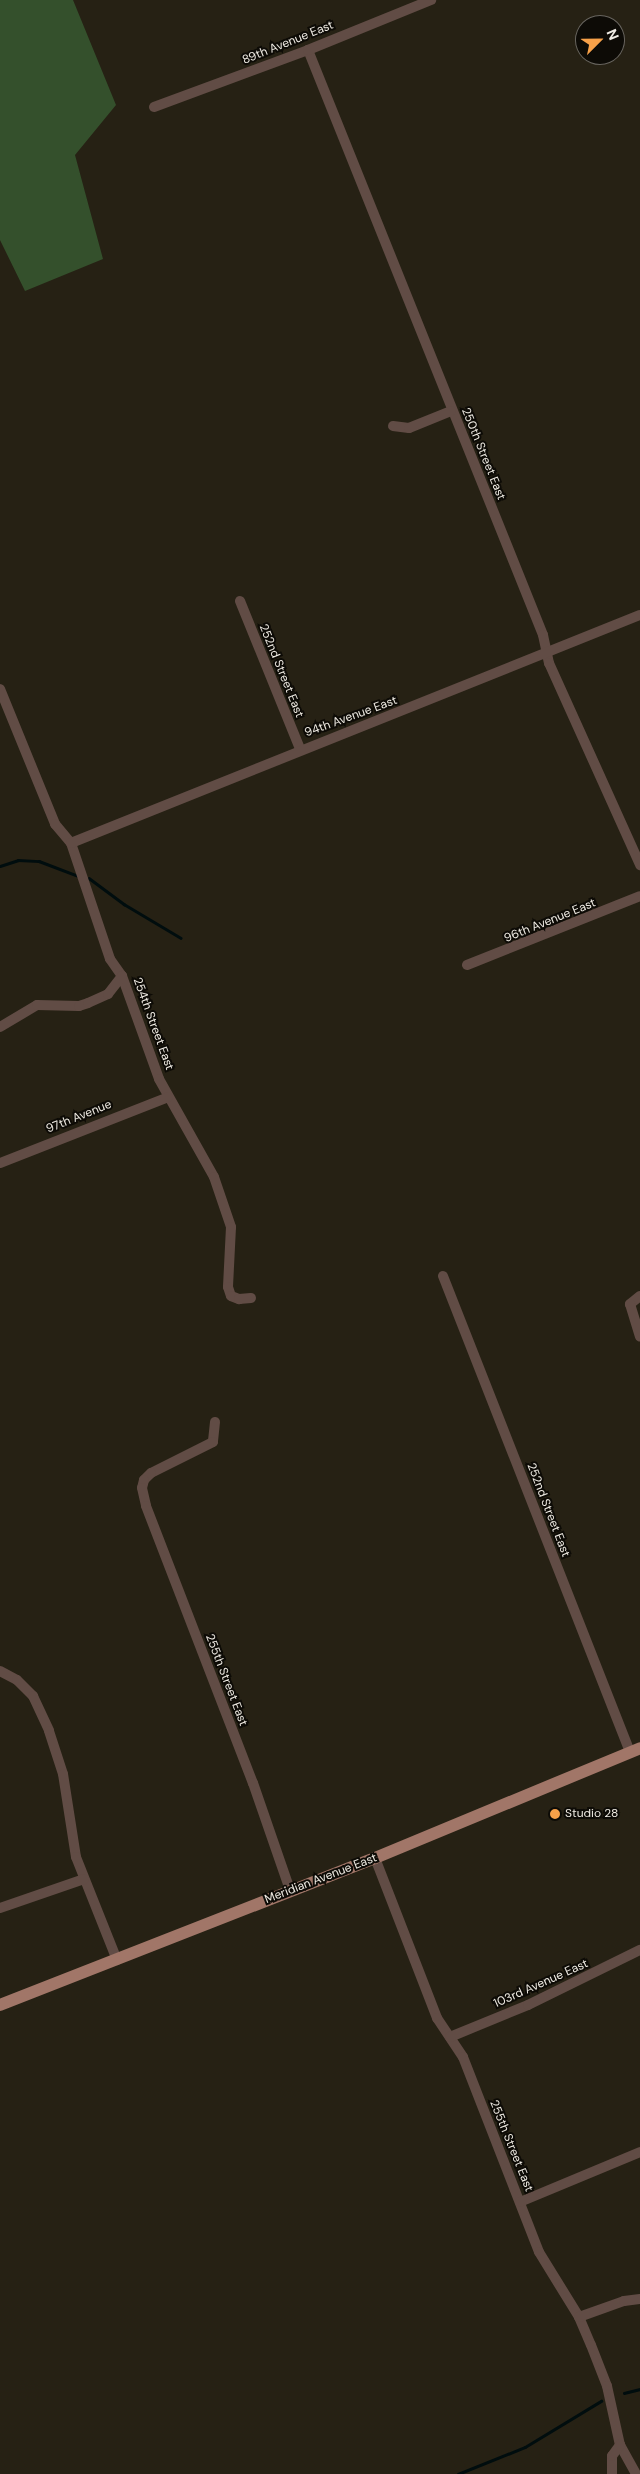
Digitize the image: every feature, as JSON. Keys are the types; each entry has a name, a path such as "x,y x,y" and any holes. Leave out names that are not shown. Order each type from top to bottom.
{"main road":[{"name":"Meridian Avenue East","path":"0,2006 375,1858 635,1750"}],"street":[{"name":"89th Avenue East","path":"154,107 308,50 431,0"},
{"name":"250th Street East","path":"308,50 548,652 549,663 640,865"},
{"path":"393,426 409,428 451,411"},
{"name":"252nd Street East","path":"240,601 300,750"},
{"name":"94th Avenue East","path":"71,843 640,614"},
{"name":"254th Street East","path":"0,689 55,824 71,843 110,959 122,976 168,1097 210,1168 230,1218 228,1287 231,1296 239,1299 252,1298"},
{"name":"96th Avenue East","path":"467,965 640,896"},
{"path":"3,1025 37,1005 80,1006 88,1003 108,994 122,976"},
{"name":"97th Avenue","path":"0,1163 168,1097"},
{"name":"252nd Street East","path":"442,1276 635,1750"},
{"path":"640,1296 630,1304 640,1336"},
{"name":"255th Street East","path":"215,1422 215,1437 209,1446 151,1473 144,1480 146,1506 253,1783 290,1890"},
{"path":"0,1671 17,1680 33,1696 46,1724 63,1774 76,1857 117,1960"},
{"name":"255th Street East","path":"375,1858 437,2018 463,2057 484,2117 546,2268 579,2317 606,2386 620,2445 636,2474"},
{"path":"0,1908 84,1878"},
{"name":"103rd Avenue East","path":"450,2036 528,2005 640,1950"},
{"path":"520,2202 640,2152"},
{"path":"579,2317 624,2301 640,2299"},
{"path":"612,2474 612,2456 620,2445"}],"green space":[{"path":"0,0 73,0 116,105 75,155 103,259 25,291 0,240"}],"waterway":[{"path":"0,866 18,860 39,861 78,876"},
{"path":"89,878 124,904 181,938"},
{"path":"624,2393 640,2389"},
{"path":"458,2474 525,2447 601,2401"}],"place":[{"name":"Studio 28","path":"555,1814"}]}
